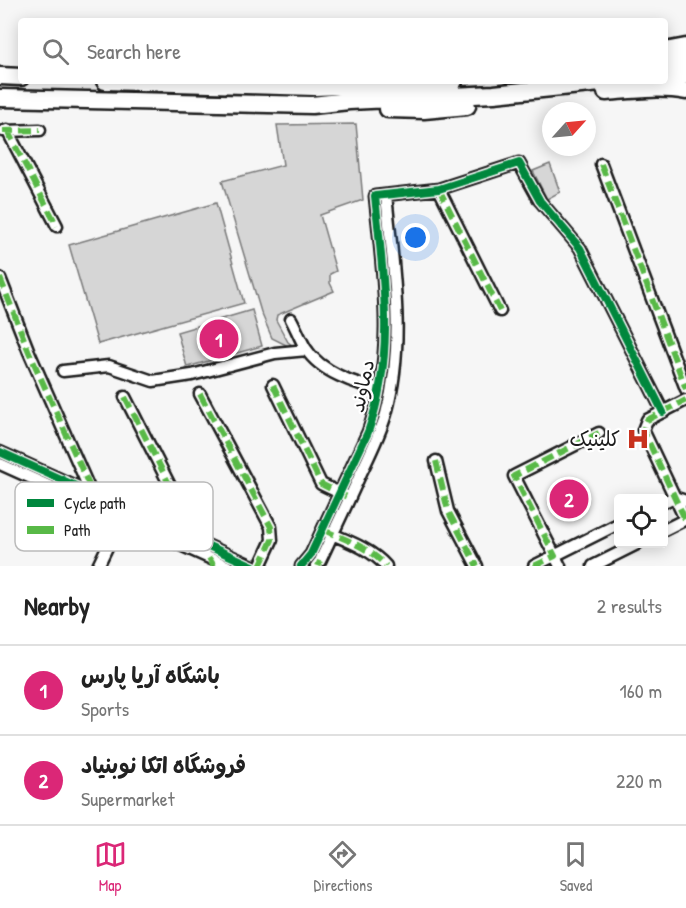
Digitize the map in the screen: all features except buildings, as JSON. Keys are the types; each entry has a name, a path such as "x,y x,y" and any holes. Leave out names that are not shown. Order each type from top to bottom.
{"highway":[{"path":"0,98 312,105 424,110 637,89 676,89 682,70 668,54"},
{"path":"210,84 315,87 384,84"},
{"path":"312,105 494,94 591,84"}],"street":[{"path":"40,130 4,130 57,226"},
{"path":"381,195 439,189 519,163 540,201 580,249 663,412"},
{"path":"601,164 686,390"},
{"path":"439,189 500,311"},
{"name":"دماوند","path":"318,564 328,532 376,411 380,388 386,348 381,195"},
{"name":"دماوند","path":"344,496 378,436 386,414 397,349 397,307 381,195"},
{"path":"0,278 28,352 84,482"},
{"path":"291,319 307,350 329,370 362,384 380,388"},
{"path":"663,335 686,390"},
{"path":"63,371 110,366 153,381 192,375 276,353 307,350"},
{"path":"273,385 321,484 344,496"},
{"path":"200,394 271,526 272,540 260,566"},
{"path":"124,397 168,482"},
{"path":"668,528 686,519 669,500 643,430 647,420 686,400"},
{"path":"557,561 514,476 599,433"},
{"path":"0,452 58,482"},
{"path":"436,461 448,511 477,566"},
{"path":"0,464 47,482"},
{"path":"669,500 686,501"},
{"path":"534,566 557,561 614,526"},
{"path":"328,532 378,558 386,566"},
{"name":"دماوند","path":"301,566 328,532"},
{"path":"213,548 253,566"},
{"path":"593,566 627,548"},
{"path":"98,566 105,551"},
{"path":"192,551 212,562 226,566"}],"shaded area":[{"path":"356,124 363,200 320,215 336,271 330,274 330,283 334,291 277,315 276,320 292,345 288,346 272,338 261,312 222,181 283,165 277,125"},
{"path":"550,164 560,192 547,199 533,171"},
{"path":"216,203 244,303 98,344 69,245"},
{"path":"252,310 262,346 187,367 177,332"}],"marked path":[{"path":"7,130 57,226"},
{"path":"3,131 40,130"},
{"path":"601,164 686,389"},
{"path":"439,189 500,311"},
{"path":"0,278 29,352 88,482"},
{"path":"273,385 321,484 349,498"},
{"path":"200,394 271,527 272,540 260,566"},
{"path":"125,397 168,482"},
{"path":"685,519 643,430 647,420 686,400"},
{"path":"534,566 555,556 514,476 599,433"},
{"path":"436,461 448,511 477,566"},
{"path":"323,530 365,549 386,566"},
{"path":"209,558 214,566"},
{"path":"318,566 320,561"}],"cycle path":[{"path":"301,566 311,554 368,432 377,402 385,344 385,315 375,196 439,189 519,163 540,201 580,248 663,412"},
{"path":"0,452 67,482"},
{"path":"213,548 253,566"}],"place":[{"name":"باشگاه آریا پارس","path":"219,339"},
{"name":"کلینیک","path":"638,439"},
{"name":"فروشگاه اتکا نوبنیاد","path":"569,499"}]}
